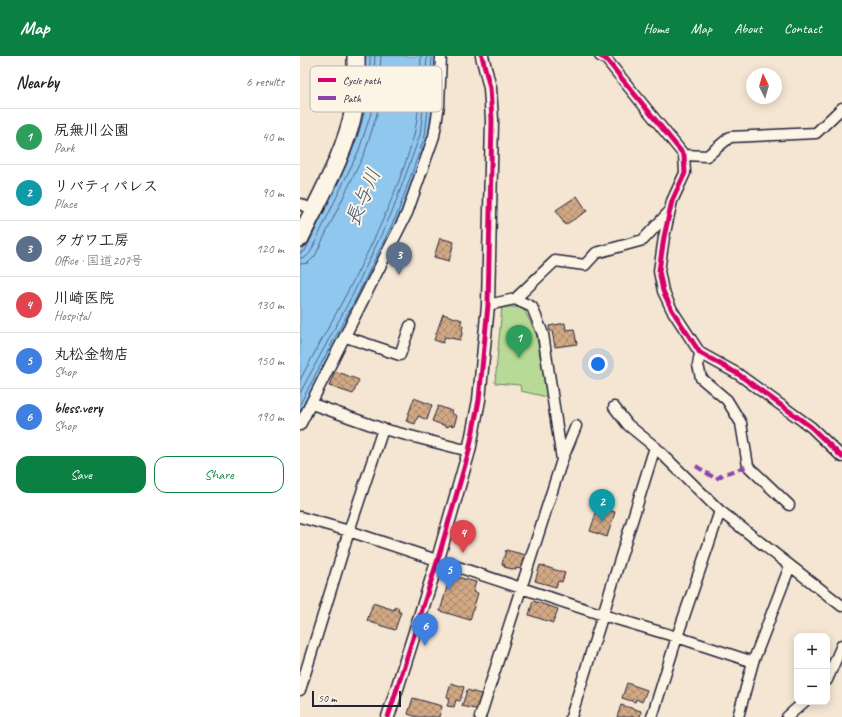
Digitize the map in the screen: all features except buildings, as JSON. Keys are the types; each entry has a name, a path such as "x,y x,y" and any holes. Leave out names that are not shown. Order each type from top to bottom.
{"highway":[{"path":"356,56 356,66"},
{"path":"300,238 307,207 344,141 353,112"}],"street":[{"path":"440,66 441,56"},
{"path":"388,717 438,559 469,451 479,400 488,305 492,120 490,88 482,56"},
{"path":"605,57 684,155 686,172 672,201 664,236 659,271 663,291 700,353 738,374 812,427 842,457"},
{"path":"684,155 707,156 730,137 816,133 842,108"},
{"path":"300,425 346,337 407,213 434,136 437,112"},
{"path":"488,305 515,299 555,261 584,265 596,253 643,240 670,210"},
{"path":"515,299 532,307 543,334 562,460"},
{"path":"346,337 400,355 410,326"},
{"path":"700,353 698,365 701,378 727,400 741,423 748,466 789,505"},
{"path":"312,404 383,428 469,451"},
{"path":"614,407 628,425 655,447 720,511 842,606"},
{"path":"480,717 562,460 576,426"},
{"path":"300,690 349,531 383,428"},
{"path":"571,717 655,447"},
{"path":"652,717 677,636 720,511"},
{"path":"300,517 438,559 603,616 677,636 753,662"},
{"path":"738,717 753,662 790,566"},
{"path":"830,673 842,645"},
{"path":"787,717 801,705"}],"green space":[{"path":"502,306 523,308 536,333 547,397 521,391 520,385 495,383"}],"water":[{"path":"366,56 436,56 435,66 365,66"},
{"name":"長与川","path":"362,112 432,112 429,136 401,213 360,300 300,412 300,253 350,147"}],"marked path":[{"path":"696,466 716,479 724,474 748,466"}],"cycle path":[{"path":"388,717 438,559 469,451 479,400 488,305 492,120 490,88 482,56"},
{"path":"600,56 606,59 684,155 685,173 672,201 664,237 659,271 663,291 672,310 700,353 738,374 811,427 842,457"}],"place":[{"name":"タガワ工房","path":"399,275"},
{"name":"尻無川公園","path":"519,358"},
{"name":"リバティパレス","path":"602,522"},
{"name":"川崎医院","path":"463,553"},
{"name":"丸松金物店","path":"449,590"},
{"name":"bless.very","path":"425,646"}]}
